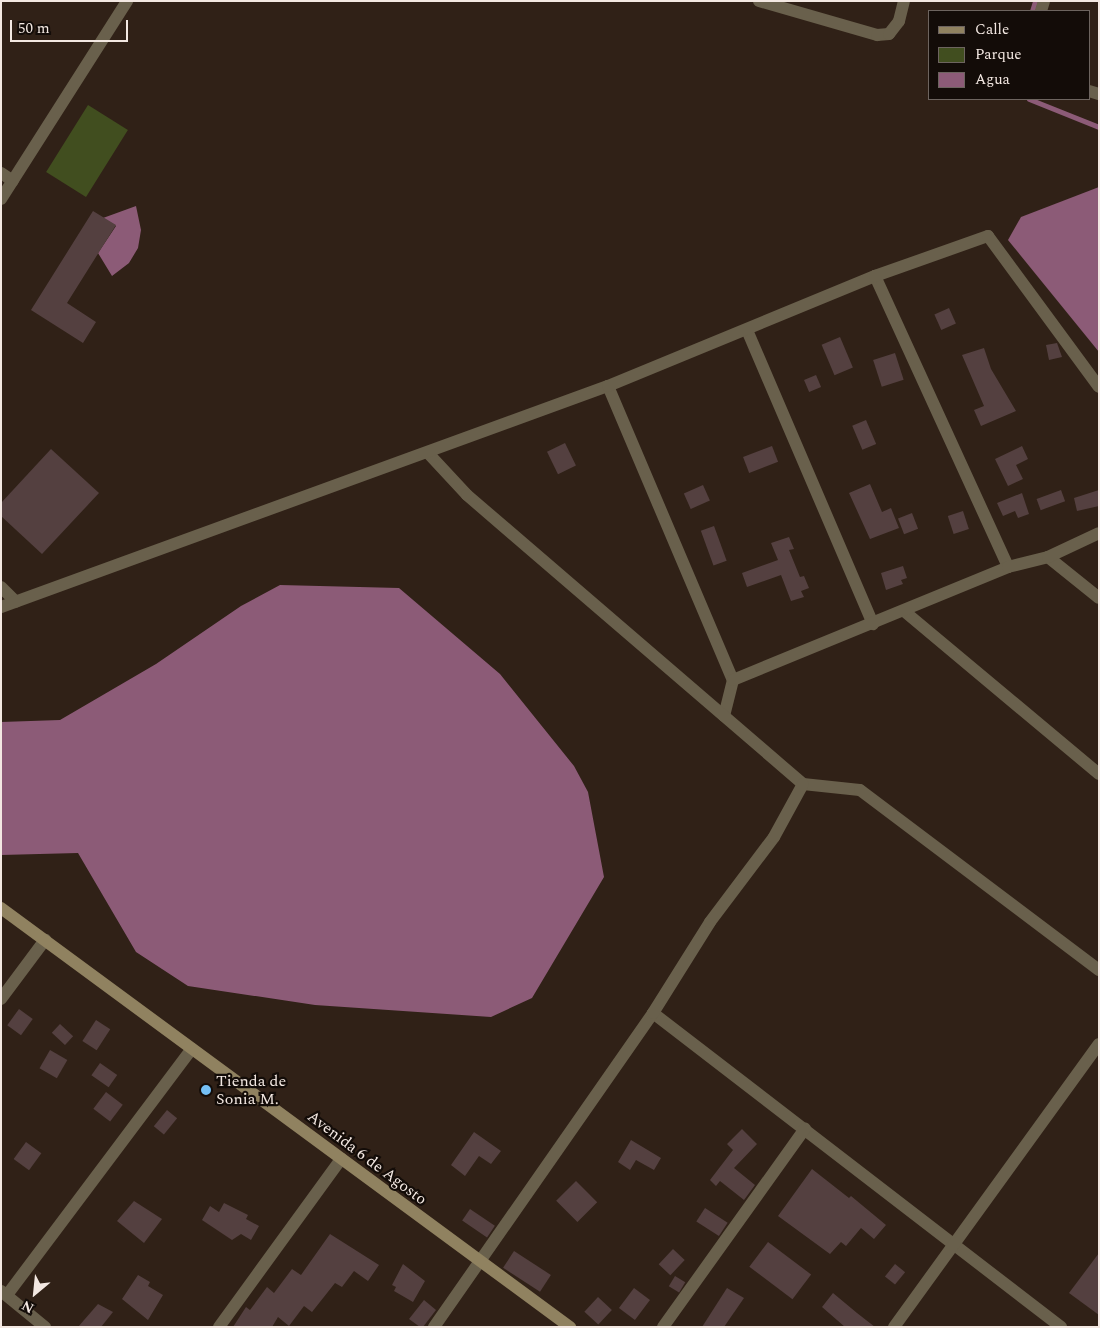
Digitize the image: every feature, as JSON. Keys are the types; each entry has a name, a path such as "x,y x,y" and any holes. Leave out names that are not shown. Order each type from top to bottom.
{"street":[{"path":"2,198 127,1"},
{"path":"759,1 877,35 888,34 899,22 904,1"},
{"path":"1,173 13,181"},
{"path":"1,607 608,386 875,276 988,236 1099,387"},
{"path":"875,276 1008,567"},
{"path":"747,330 873,624"},
{"path":"608,386 733,680 724,716"},
{"path":"428,453 467,495 803,784 860,790 1099,970"},
{"path":"733,680 1008,567 1048,557 1099,533"},
{"path":"1048,557 1099,598"},
{"path":"1,587 16,602"},
{"path":"904,610 1099,774"},
{"path":"434,1327 652,1013 710,922 774,837 803,784"},
{"name":"Avenida 6 de Agosto","path":"1,908 479,1262 570,1327"},
{"path":"1,999 45,940"},
{"path":"652,1013 1061,1327"},
{"path":"894,1327 1099,1044"},
{"path":"45,1327 4,1293 192,1049"},
{"path":"663,1327 805,1129"},
{"path":"219,1327 341,1159"}],"green space":[{"path":"88,105 128,130 86,197 46,172"}],"water":[{"path":"1099,187 1099,352 1008,240 1021,217"},
{"path":"136,206 141,230 138,248 129,263 112,276 98,253 116,226 103,218"},
{"path":"280,585 399,588 500,674 574,766 588,792 604,877 532,998 491,1017 315,1005 188,986 136,952 78,853 1,855 1,722 60,720 156,664 241,606"}],"building":[{"path":"93,211 116,225 67,303 96,322 83,343 31,310"},
{"path":"949,308 956,324 941,330 934,315"},
{"path":"840,337 853,367 834,375 822,345"},
{"path":"1057,343 1062,357 1049,360 1046,345"},
{"path":"984,348 991,369 1016,411 981,426 974,410 984,406 962,355"},
{"path":"895,353 904,380 882,387 873,360"},
{"path":"816,375 821,387 809,392 804,380"},
{"path":"866,420 876,444 862,450 852,426"},
{"path":"565,443 576,465 558,474 547,452"},
{"path":"772,446 778,462 749,473 743,457"},
{"path":"1022,446 1028,459 1016,465 1023,479 1008,486 995,459"},
{"path":"51,449 99,493 42,554 1,516 1,503"},
{"path":"870,484 882,512 891,508 899,528 870,539 849,493"},
{"path":"703,485 710,501 691,509 684,494"},
{"path":"1061,490 1065,501 1041,510 1037,499"},
{"path":"1099,490 1099,506 1077,511 1074,498"},
{"path":"1022,493 1029,514 1018,518 1015,511 1003,516 997,503"},
{"path":"963,511 969,529 954,534 948,516"},
{"path":"912,513 918,529 904,534 898,518"},
{"path":"714,526 727,561 713,566 701,531"},
{"path":"789,537 794,549 789,550 800,577 804,576 809,588 801,591 804,597 791,601 781,575 747,587 742,573 778,560 771,543"},
{"path":"903,566 907,578 901,580 903,584 886,590 881,573"},
{"path":"19,1009 33,1019 21,1035 7,1025"},
{"path":"96,1020 110,1029 97,1050 82,1041"},
{"path":"60,1024 73,1036 65,1045 52,1033"},
{"path":"50,1050 67,1060 57,1078 40,1068"},
{"path":"100,1063 117,1075 109,1087 91,1075"},
{"path":"106,1092 123,1105 110,1121 93,1109"},
{"path":"167,1110 177,1118 164,1135 154,1126"},
{"path":"742,1129 757,1144 734,1168 755,1185 744,1200 720,1181 716,1186 710,1180 733,1150 727,1144"},
{"path":"474,1132 501,1151 491,1164 479,1156 465,1176 451,1165"},
{"path":"631,1140 661,1158 654,1170 636,1160 630,1170 618,1162"},
{"path":"26,1142 41,1153 29,1170 14,1159"},
{"path":"812,1169 849,1198 851,1196 886,1225 874,1239 861,1228 846,1246 841,1242 830,1254 778,1216"},
{"path":"576,1181 597,1202 577,1222 556,1201"},
{"path":"134,1201 162,1219 144,1243 117,1221"},
{"path":"224,1203 248,1215 246,1219 259,1226 251,1240 241,1234 232,1240 202,1220 210,1206 219,1212"},
{"path":"705,1208 728,1223 719,1236 696,1221"},
{"path":"470,1209 495,1226 487,1237 462,1221"},
{"path":"330,1234 379,1265 368,1281 354,1271 342,1287 335,1283 312,1312 304,1306 289,1326 278,1317 272,1327 233,1327 246,1307 250,1310 267,1287 274,1293 292,1269 301,1275"},
{"path":"768,1242 811,1274 792,1299 749,1267"},
{"path":"673,1249 685,1260 670,1275 659,1264"},
{"path":"514,1251 551,1275 540,1292 503,1268"},
{"path":"1099,1253 1099,1315 1069,1293"},
{"path":"403,1264 425,1281 413,1302 394,1291 396,1287 392,1285"},
{"path":"895,1264 905,1272 895,1285 885,1276"},
{"path":"138,1275 150,1282 148,1286 163,1295 148,1320 122,1299"},
{"path":"675,1276 685,1282 679,1292 669,1286"},
{"path":"634,1288 650,1300 635,1320 619,1308"},
{"path":"727,1288 744,1298 724,1327 702,1327"},
{"path":"833,1293 875,1327 845,1327 822,1307"},
{"path":"598,1297 612,1310 598,1325 584,1312"},
{"path":"424,1300 436,1310 423,1327 420,1327 409,1319"},
{"path":"98,1304 113,1312 101,1327 78,1327"}],"waterway":[{"path":"1032,10 1035,1"},
{"path":"1032,100 1099,127"}],"place":[{"name":"Tienda de Sonia M.","path":"206,1090"}]}
